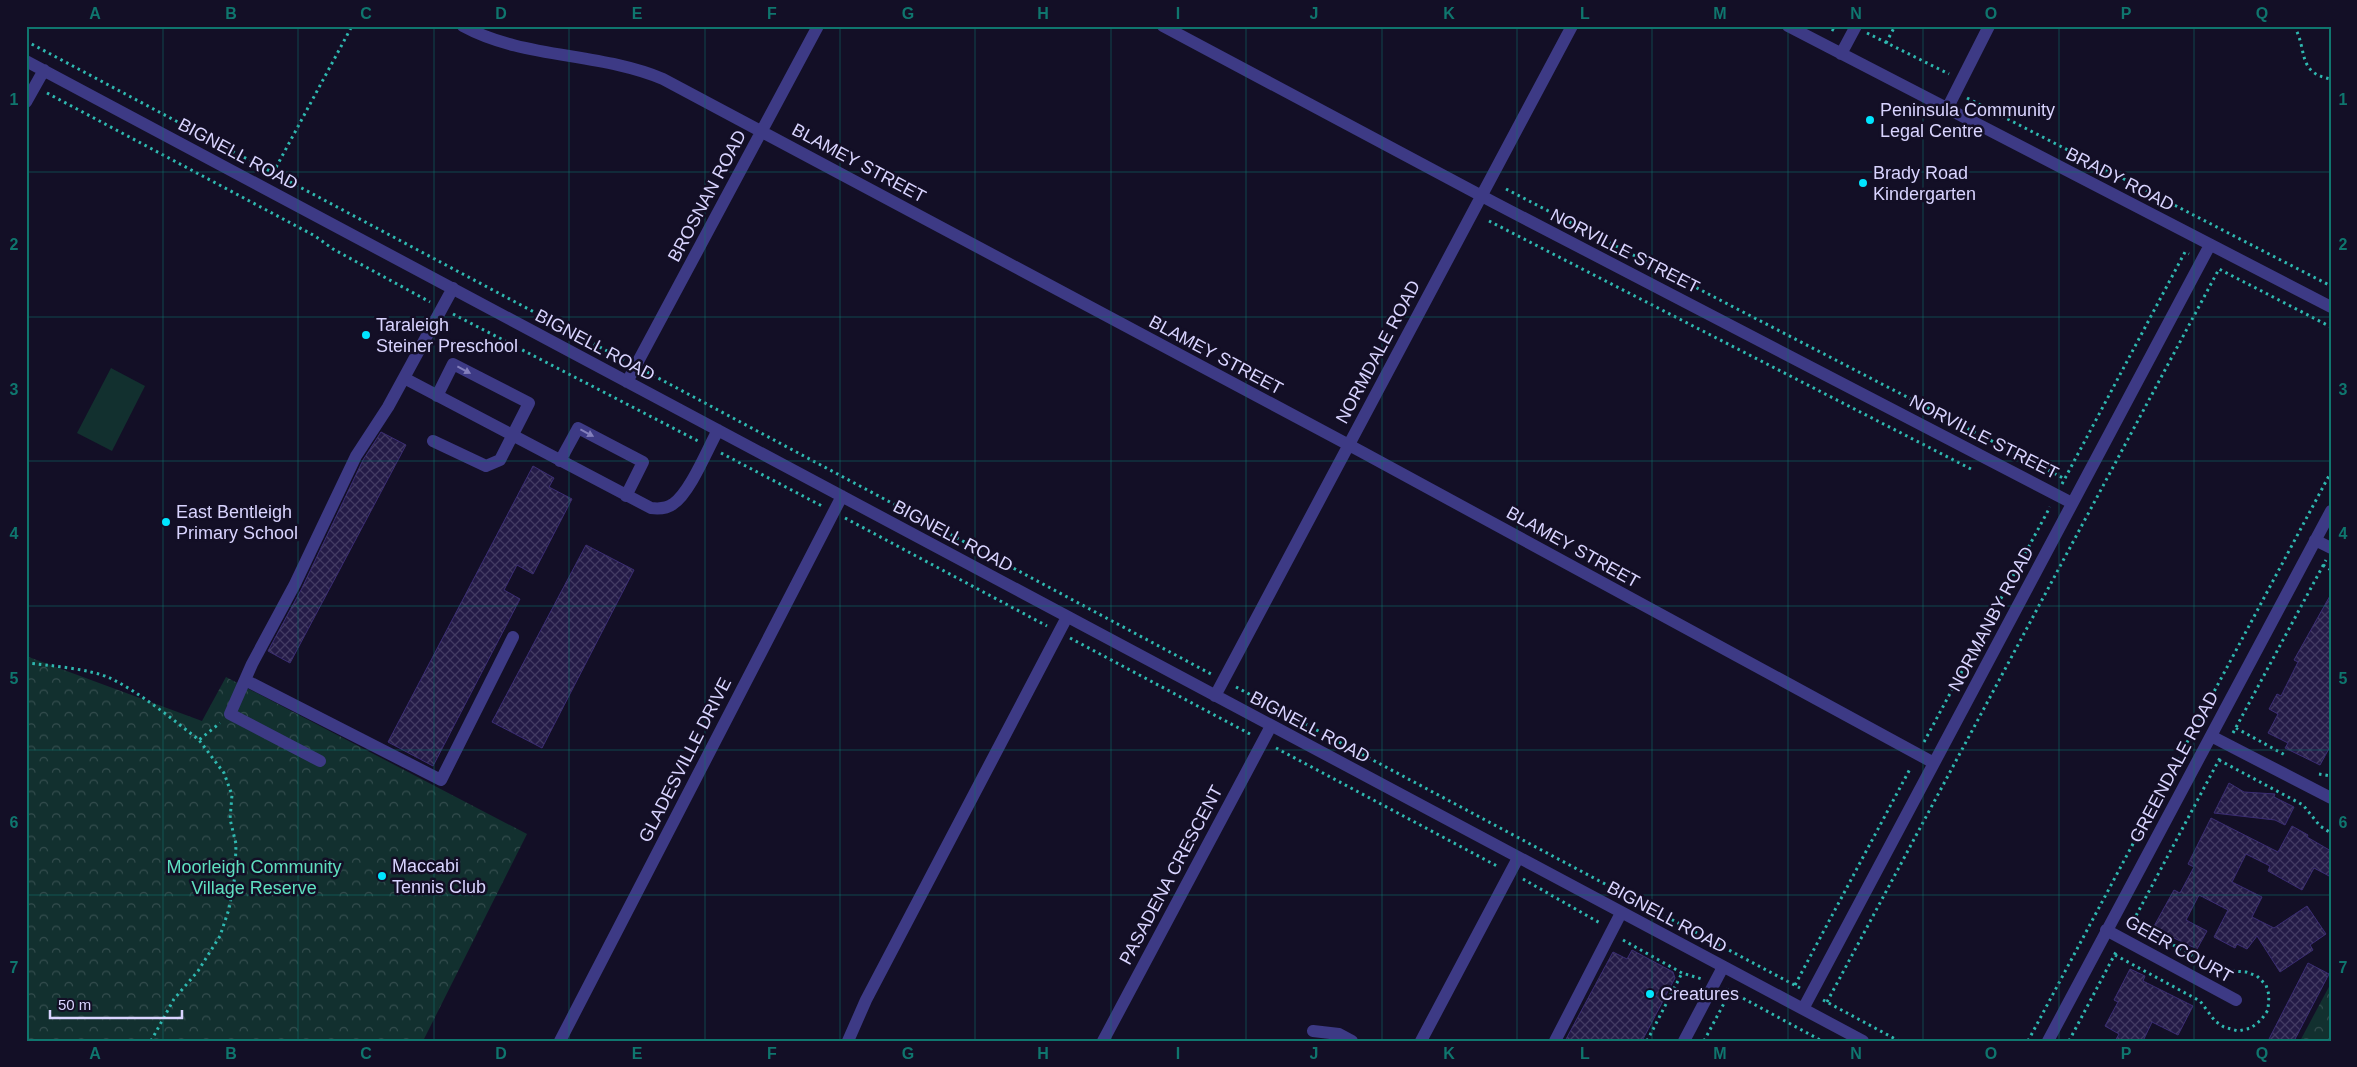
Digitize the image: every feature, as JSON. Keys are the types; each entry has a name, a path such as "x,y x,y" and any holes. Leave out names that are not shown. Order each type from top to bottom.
{"street":[{"name":"BLAMEY STREET","path":"463,26 478,34 510,44 651,74 762,131 1348,445 1934,764"},
{"name":"BROSNAN ROAD","path":"627,382 818,26"},
{"name":"NORVILLE STREET","path":"1163,26 1481,196 2072,502"},
{"name":"NORMDALE ROAD","path":"1215,696 1572,26"},
{"name":"BRADY ROAD","path":"1788,26 2331,307"},
{"path":"1947,109 1990,26"},
{"path":"1841,54 1855,29"},
{"name":"BIGNELL ROAD","path":"26,61 1863,1041"},
{"path":"26,102 44,70"},
{"name":"NORMANBY ROAD","path":"1802,1009 2210,245"},
{"path":"320,761 230,714 356,456 388,407 453,288"},
{"path":"433,441 486,466 500,460 529,403 453,364 437,396"},
{"path":"404,378 651,508 660,509 672,505 683,495 718,430"},
{"path":"560,461 578,428 643,462 626,496"},
{"name":"GLADESVILLE DRIVE","path":"560,1041 842,496"},
{"name":"GREENDALE ROAD","path":"2048,1041 2331,511"},
{"path":"2315,540 2329,553"},
{"path":"848,1041 866,1000 1068,617"},
{"path":"245,680 441,780 513,637"},
{"name":"PASADENA CRESCENT","path":"1103,1041 1270,726"},
{"path":"2211,736 2331,798"},
{"path":"1421,1041 1518,858"},
{"path":"1554,1041 1621,913"},
{"name":"GEER COURT","path":"2106,930 2236,1000"},
{"path":"1684,1041 1723,967"},
{"path":"1313,1031 1339,1034 1352,1041"}],"path":[{"path":"273,173 352,26"},
{"path":"1826,26 1835,28 1841,34 1855,29 1886,42 1950,75 1964,96 2331,286"},
{"path":"1886,42 1895,26"},
{"path":"2294,26 2301,37 2305,64 2317,77 2331,79"},
{"path":"26,41 1899,1041"},
{"path":"34,87 308,232 333,249 442,309 834,512 1510,872 1612,929 1626,944 1682,973 1714,983 1822,1041"},
{"path":"1506,189 2065,479"},
{"path":"1489,221 1978,473"},
{"path":"1795,985 2185,252 2331,328"},
{"path":"1827,1002 2219,270"},
{"path":"2028,1041 2331,472"},
{"path":"2040,505 2048,509"},
{"path":"2069,1041 2329,553"},
{"path":"2323,565 2331,570"},
{"path":"26,664 53,665 109,678 161,710 199,740 224,773 232,795 230,819 236,844 235,876 229,909 220,936 198,971 174,999 151,1041"},
{"path":"199,740 230,714"},
{"path":"2236,728 2293,760"},
{"path":"2219,760 2303,805 2320,826 2331,833"},
{"path":"2318,774 2331,776"},
{"path":"1647,1041 1682,973"},
{"path":"1704,1041 1730,992"}],"green space":[{"path":"111,368 145,386 112,451 77,433"},
{"name":"Moorleigh Community Village Reserve","path":"26,656 202,721 226,677 527,834 423,1041 26,1041"},
{"path":"2331,983 2331,1041 2300,1041"}],"building":[{"path":"381,432 406,445 290,663 268,651 302,588 363,460"},
{"path":"533,466 554,478 549,487 572,499 533,574 517,565 504,590 520,599 433,766 388,742"},
{"path":"586,545 634,570 542,748 492,722"},
{"path":"2331,594 2331,745 2320,765 2285,748 2288,743 2268,733 2278,714 2269,709 2277,694 2281,696 2298,662 2294,660"},
{"path":"2229,783 2244,792 2275,794 2274,797 2294,807 2285,825 2275,820 2214,813"},
{"path":"2211,818 2278,852 2292,826 2331,851 2331,877 2314,868 2302,890 2268,871 2270,866 2246,854 2232,882 2262,897 2252,917 2274,928 2307,906 2326,934 2310,945 2313,950 2280,972 2257,936 2247,949 2237,944 2235,948 2214,937 2228,910 2199,895 2186,920 2207,931 2197,949 2153,928 2174,890 2180,893 2194,867 2188,864"},
{"path":"1632,950 1673,972 1675,978 1642,1041 1565,1041 1613,952 1627,959"},
{"path":"2308,963 2329,974 2294,1041 2268,1041"},
{"path":"2130,969 2145,976 2143,981 2193,1006 2178,1035 2152,1022 2143,1041 2115,1041 2119,1034 2105,1026 2118,1002 2114,1000"}],"place":[{"name":"Peninsula Community Legal Centre","path":"1870,120"},
{"name":"Brady Road Kindergarten","path":"1863,183"},
{"name":"Taraleigh Steiner Preschool","path":"366,335"},
{"name":"East Bentleigh Primary School","path":"166,522"},
{"name":"Maccabi Tennis Club","path":"382,876"},
{"name":"Creatures","path":"1650,994"}]}
